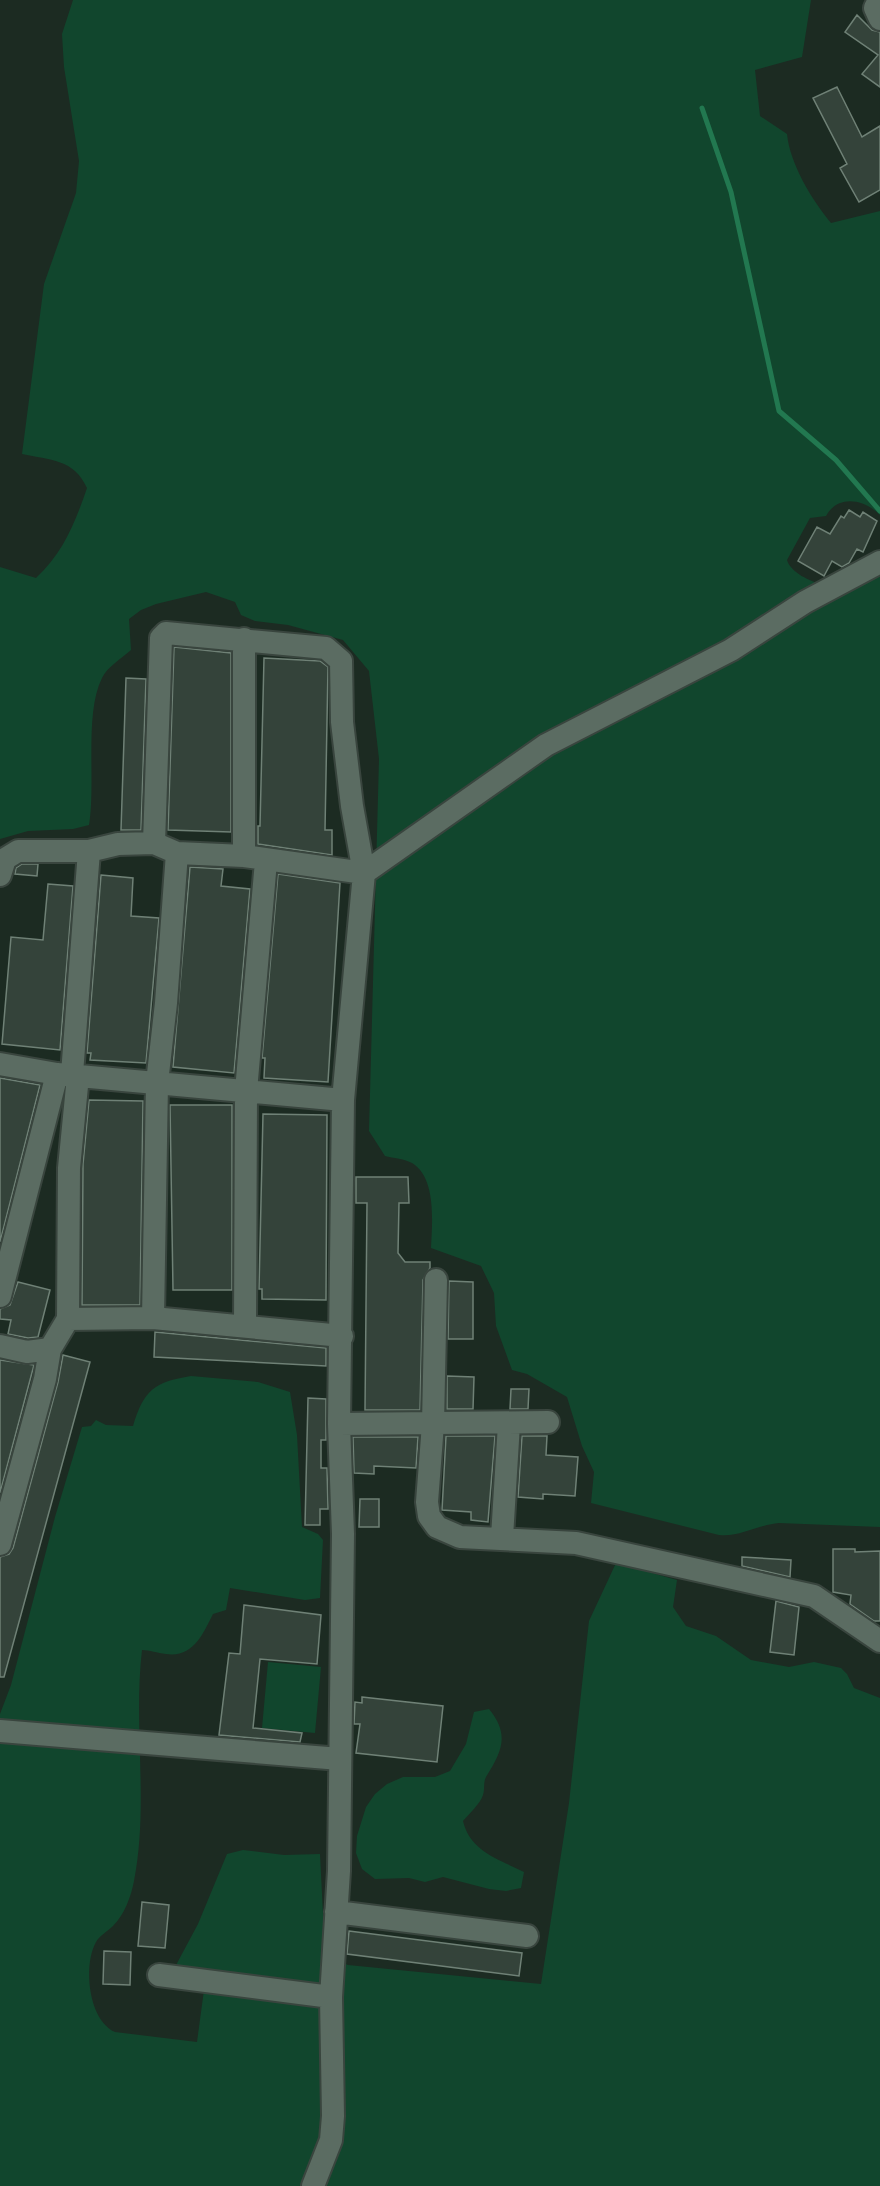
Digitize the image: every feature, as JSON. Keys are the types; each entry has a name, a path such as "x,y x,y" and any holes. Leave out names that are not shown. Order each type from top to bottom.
{"street":[{"path":"879,0 876,8 880,19"},
{"path":"0,875 5,859 18,851 89,851 118,844 154,843 177,853 255,858 364,873 546,745 731,650 805,602 877,563"},
{"path":"154,843 161,638 166,633 326,648 341,661 342,722 352,806 364,873 343,1100 342,1336 339,1424 343,1534 339,1871 331,1998 331,2140 313,2186"},
{"path":"244,639 255,858 246,1090 245,1326"},
{"path":"0,1544 45,1379 50,1348 68,1319 69,1075 89,851"},
{"path":"153,1318 157,1083 166,1003 177,853"},
{"path":"0,1064 69,1075 343,1100"},
{"path":"0,1296 69,1075"},
{"path":"436,1280 433,1424 427,1502 429,1516 445,1533 460,1537 502,1537 576,1543 814,1596 880,1641"},
{"path":"68,1319 153,1318 342,1336"},
{"path":"0,1346 27,1352 50,1348"},
{"path":"339,1424 548,1422"},
{"path":"502,1537 509,1424"},
{"path":"0,1731 340,1759"},
{"path":"336,1912 526,1936"},
{"path":"159,1975 331,1998"}],"green space":[{"path":"73,0 811,0 802,57 755,70 760,116 787,134 797,169 831,223 880,211 880,515 859,502 837,504 826,516 810,518 787,560 797,573 823,585 880,555 880,1527 779,1523 735,1534 719,1535 591,1503 594,1472 582,1446 567,1397 527,1374 512,1370 496,1326 494,1293 481,1266 431,1248 431,1202 426,1179 412,1163 385,1156 369,1131 379,759 369,671 343,640 288,625 255,621 241,615 235,602 206,592 141,610 129,619 131,650 107,670 97,693 93,710 89,825 73,829 28,831 0,839 0,567 36,578 61,548 87,488 82,478 68,466 60,462 22,454 44,284 76,193 79,161 64,67 62,34"},
{"path":"191,1376 258,1382 290,1392 297,1435 302,1527 318,1534 323,1540 320,1598 305,1600 230,1588 226,1610 213,1614 201,1636 190,1648 175,1654 142,1650 139,1708 140,1823 134,1881 124,1911 117,1922 96,1942 90,1964 90,1991 99,2016 106,2026 115,2032 197,2042 204,1990 175,1967 198,1924 227,1854 243,1850 284,1855 320,1854 325,1955 348,1965 541,1984 569,1803 589,1621 616,1563 677,1580 673,1607 686,1626 716,1636 751,1660 789,1667 814,1662 841,1668 854,1688 880,1698 880,2186 0,2186 0,1714 11,1685 55,1517 82,1427 91,1426 96,1420 106,1425 133,1426 146,1396 152,1390 168,1381"},
{"path":"268,1662 321,1667 315,1733 262,1728"},
{"path":"489,1709 500,1727 500,1751 485,1779 482,1798 463,1821 472,1840 486,1853 524,1872 521,1888 506,1891 489,1889 443,1877 425,1882 409,1878 375,1879 362,1869 356,1853 357,1836 366,1807 375,1794 387,1784 403,1777 435,1777 450,1771 466,1744 474,1712"}],"building":[{"path":"857,15 872,30 880,32 880,87 862,74 878,55 845,32"},
{"path":"837,87 862,137 880,126 880,190 859,202 840,168 847,164 813,98"},
{"path":"849,510 860,517 863,512 877,521 863,552 857,549 849,563 842,567 832,561 824,576 798,561 817,527 830,534 841,516 844,518"},
{"path":"174,647 231,653 231,832 168,830"},
{"path":"264,658 320,661 328,667 325,830 332,830 332,855 258,844"},
{"path":"126,678 146,679 141,830 121,830"},
{"path":"22,864 38,864 37,876 15,874 16,868"},
{"path":"190,867 223,869 221,886 250,889 234,1073 173,1067"},
{"path":"278,874 340,883 328,1082 264,1078 265,1058 262,1058"},
{"path":"101,875 133,878 131,916 159,918 146,1063 90,1060 91,1053 87,1053"},
{"path":"48,884 73,886 60,1050 2,1044 11,937 43,940"},
{"path":"0,1078 40,1085 0,1242"},
{"path":"89,1100 143,1101 140,1305 82,1305 83,1164"},
{"path":"170,1105 232,1105 232,1290 173,1290"},
{"path":"263,1114 327,1115 326,1300 262,1299 262,1289 259,1289"},
{"path":"356,1177 408,1177 409,1203 399,1203 398,1253 405,1262 430,1262 430,1268 423,1280 420,1410 365,1410 367,1203 356,1203"},
{"path":"449,1281 473,1282 473,1339 448,1339"},
{"path":"18,1282 50,1290 38,1337 28,1338 8,1334 11,1320 0,1319 0,1309 10,1305"},
{"path":"155,1332 326,1348 326,1366 154,1357"},
{"path":"63,1355 90,1362 4,1677 0,1677 0,1557 9,1554 13,1548 58,1382"},
{"path":"0,1360 34,1365 0,1493"},
{"path":"447,1376 474,1377 473,1409 447,1409"},
{"path":"511,1389 529,1389 528,1409 510,1409"},
{"path":"308,1398 326,1399 326,1440 321,1440 321,1468 327,1468 328,1509 320,1509 320,1525 305,1525"},
{"path":"446,1436 495,1436 488,1522 471,1520 471,1512 442,1510"},
{"path":"522,1436 547,1436 546,1455 578,1457 575,1496 543,1494 543,1499 518,1497"},
{"path":"353,1437 418,1437 416,1468 374,1466 374,1474 354,1473"},
{"path":"360,1499 379,1499 379,1527 359,1527"},
{"path":"833,1549 855,1549 855,1552 880,1551 880,1621 874,1621 850,1604 851,1595 833,1592"},
{"path":"742,1557 791,1560 790,1577 742,1566"},
{"path":"776,1601 799,1607 794,1655 770,1652"},
{"path":"244,1605 321,1615 317,1664 260,1659 253,1728 302,1733 300,1742 219,1735 229,1653 240,1654"},
{"path":"362,1697 443,1706 437,1762 356,1753 360,1724 354,1724 355,1702 362,1703"},
{"path":"142,1902 169,1905 165,1948 138,1946"},
{"path":"349,1931 522,1953 519,1976 347,1954"},
{"path":"104,1951 131,1952 130,1985 103,1984"}],"waterway":[{"path":"702,108 731,192 779,411 836,460 880,511"}]}
